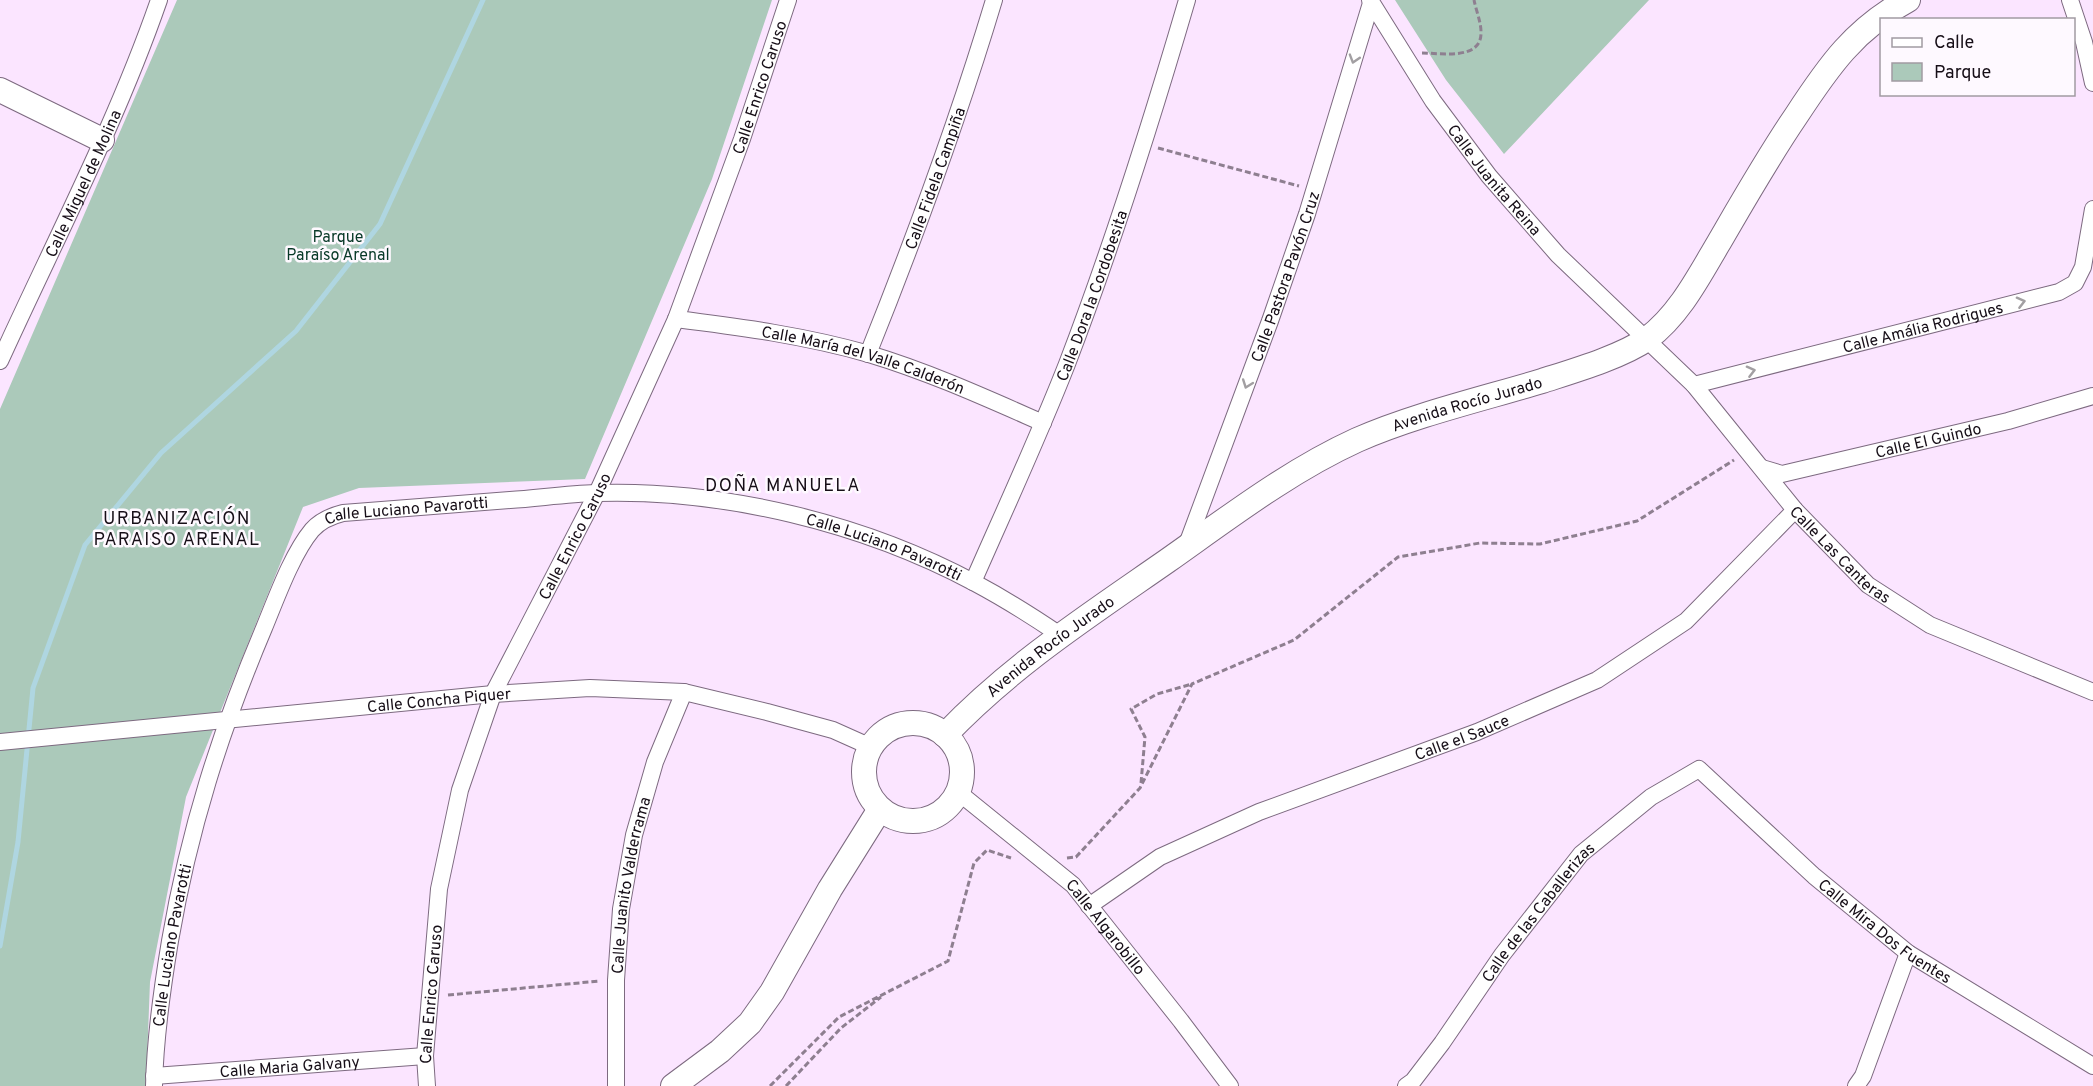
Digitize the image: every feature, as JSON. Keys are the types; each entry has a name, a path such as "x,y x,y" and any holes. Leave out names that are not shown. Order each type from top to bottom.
{"street":[{"name":"Calle Miguel de Molina","path":"0,362 102,140 144,42 159,0"},
{"name":"Calle Enrico Caruso","path":"427,1086 425,1056 439,890 460,790 492,694 597,493 676,319 742,140 788,0"},
{"name":"Calle Fidela Campiña","path":"868,354 924,213 971,76 994,0"},
{"name":"Calle Dora la Cordobesita","path":"974,582 1043,423 1083,318 1145,144 1187,0"},
{"name":"Avenida Rocío Jurado","path":"945,735 974,705 1038,651 1275,486 1358,440 1434,413 1569,373 1608,358 1646,339 1673,314 1698,279 1775,147 1829,67 1863,30 1886,12 1908,0"},
{"path":"2070,0 2084,42 2093,83"},
{"name":"Calle Juanita Reina","path":"1371,2 1433,101 1489,176 1558,255 1646,339"},
{"name":"Calle Pastora Pavón Cruz","path":"1186,547 1270,321 1314,190 1371,2"},
{"path":"0,90 102,140"},
{"name":"Calle Amália Rodrigues","path":"1694,385 2059,292 2075,283 2083,267 2093,209"},
{"name":"Calle María del Valle Calderón","path":"676,319 773,331 868,354 936,377 1043,423"},
{"name":"Calle Las Canteras","path":"1646,339 1694,385 1795,510 1868,585 1930,625 2093,692"},
{"name":"Calle El Guindo","path":"1762,468 1782,474 2008,421 2093,396"},
{"name":"Calle Luciano Pavarotti","path":"154,1081 162,986 178,896 198,809 250,660 288,572 312,530 321,522 343,513 597,493 675,496 752,506 829,524 902,549 974,582 1018,607 1060,635"},
{"name":"Calle el Sauce","path":"1089,906 1160,857 1259,812 1477,732 1597,680 1686,621 1795,510"},
{"name":"Calle Concha Piquer","path":"1,742 492,694 590,688 684,692 832,730 871,747"},
{"name":"Calle Juanito Valderrama","path":"616,1086 616,980 621,909 634,835 655,762 684,692"},
{"path":"914,723 930,726 945,735 958,751 963,772 958,792 949,806 934,817 917,821 900,819 880,809 865,782 865,764 871,747 882,734 897,726 914,723"},
{"name":"Calle Mira Dos Fuentes","path":"1699,769 1814,876 1908,954 2093,1066"},
{"name":"Calle de las Caballerizas","path":"1406,1086 1413,1081 1442,1043 1502,955 1581,854 1651,798 1699,769"},
{"name":"Calle Algarobillo","path":"958,792 1073,885 1230,1086"},
{"path":"673,1086 720,1050 750,1023 772,992 830,889 880,809"},
{"path":"1856,1086 1863,1076 1908,954"},
{"name":"Calle Maria Galvany","path":"154,1081 425,1056"}],"path":[{"path":"1402,52 1449,54 1467,52 1475,48 1480,40 1481,32 1474,0"},
{"path":"1145,144 1314,190"},
{"path":"1140,788 1145,737 1131,709 1157,694 1192,684 1294,640 1398,557 1480,543 1540,544 1637,522 1736,459 1762,468"},
{"path":"770,1086 839,1017 948,961 974,863 987,850 1027,863 1040,859 1076,857 1140,788 1192,684"},
{"path":"429,996 616,980"},
{"path":"786,1086 841,1028 890,991"}],"green space":[{"name":"Parque Paraíso Arenal","path":"177,0 772,0 712,179 585,479 359,488 303,507 186,797 150,982 146,1086 0,1086 0,409"},
{"path":"1395,0 1649,0 1504,154 1446,80"}],"waterway":[{"path":"0,946 18,842 33,688 85,545 161,453 296,331 380,224 483,0"}],"district":[{"name":"DOÑA MANUELA","path":"783,485"},
{"name":"URBANIZACIÓN PARAISO ARENAL","path":"177,528"}]}
